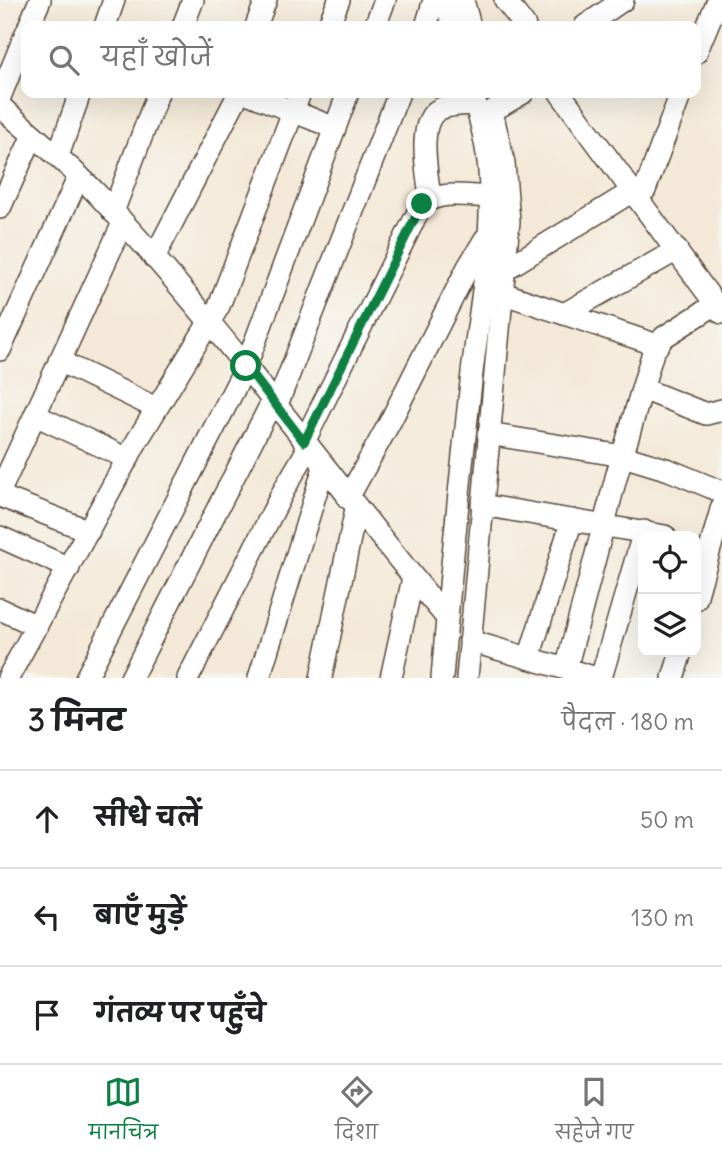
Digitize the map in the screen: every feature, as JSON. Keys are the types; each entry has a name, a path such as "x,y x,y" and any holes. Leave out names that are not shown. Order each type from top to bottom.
{"street":[{"path":"31,21 40,0"},
{"path":"106,21 114,0"},
{"path":"185,21 193,0"},
{"path":"259,21 266,0"},
{"path":"330,21 339,0"},
{"path":"377,21 385,0"},
{"path":"428,21 434,0"},
{"path":"446,0 452,21"},
{"path":"463,0 469,21"},
{"path":"493,0 508,21"},
{"path":"505,0 521,21"},
{"path":"592,21 623,0"},
{"path":"701,41 718,0"},
{"path":"0,97 21,45"},
{"path":"58,156 78,98"},
{"path":"89,531 0,493 60,361 118,218 156,98"},
{"path":"154,258 236,98"},
{"path":"274,98 296,102 335,128"},
{"path":"86,678 246,366 346,98"},
{"path":"131,678 275,403 397,98"},
{"path":"564,98 639,190 677,250 720,305"},
{"path":"577,98 720,305"},
{"path":"504,270 639,190 679,98"},
{"path":"442,678 488,234 489,171 482,100"},
{"path":"430,198 424,135 429,120 435,110 482,100"},
{"path":"467,678 509,222 505,163 482,100"},
{"path":"8,678 156,408 225,293 296,102"},
{"path":"0,106 79,176 154,258 246,366 352,503 447,618"},
{"path":"0,208 33,135"},
{"path":"0,350 79,176"},
{"path":"188,678 286,486 422,204 430,198 447,194 489,197"},
{"path":"321,678 352,503 468,267 488,234"},
{"path":"564,314 677,250"},
{"path":"502,293 657,345"},
{"path":"566,669 623,456 657,345 664,337 720,305"},
{"path":"60,361 156,408"},
{"path":"643,389 706,414 722,410"},
{"path":"35,415 128,458"},
{"path":"488,434 623,456 669,470 722,492"},
{"path":"259,678 324,467"},
{"path":"482,505 638,531"},
{"path":"697,594 703,545 722,506"},
{"path":"529,658 572,520"},
{"path":"0,537 69,568"},
{"path":"470,641 599,678 638,576"},
{"path":"391,678 413,578"},
{"path":"0,609 37,626"},
{"path":"673,678 679,657"}],"route":[{"path":"246,366 304,442 422,204"}]}
